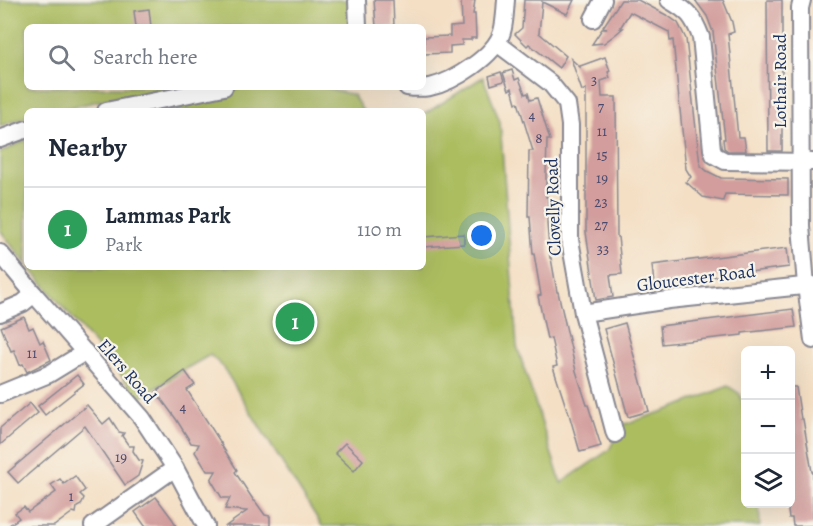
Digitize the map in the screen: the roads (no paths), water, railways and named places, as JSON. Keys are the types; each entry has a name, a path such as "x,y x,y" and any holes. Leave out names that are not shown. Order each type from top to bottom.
{"street":[{"path":"357,0 358,24"},
{"path":"426,87 444,83 487,54 497,43 502,32 506,0"},
{"path":"593,19 603,0"},
{"path":"669,0 688,12 695,21 701,37 714,154 725,160 806,162"},
{"name":"Lothair Road","path":"802,0 800,8 806,162 801,226 813,340"},
{"name":"Clovelly Road","path":"497,43 550,83 567,104 570,125 570,240 583,313 615,434"},
{"path":"121,108 209,90"},
{"path":"0,139 24,130"},
{"name":"Elers Road","path":"0,253 142,418 175,468 206,526"},
{"name":"Gloucester Road","path":"583,313 669,300 809,285"},
{"path":"0,313 23,303 34,294"},
{"path":"0,394 49,374 85,352"},
{"path":"93,526 175,468"}],"place":[{"name":"Lammas Park","path":"295,322"}]}
